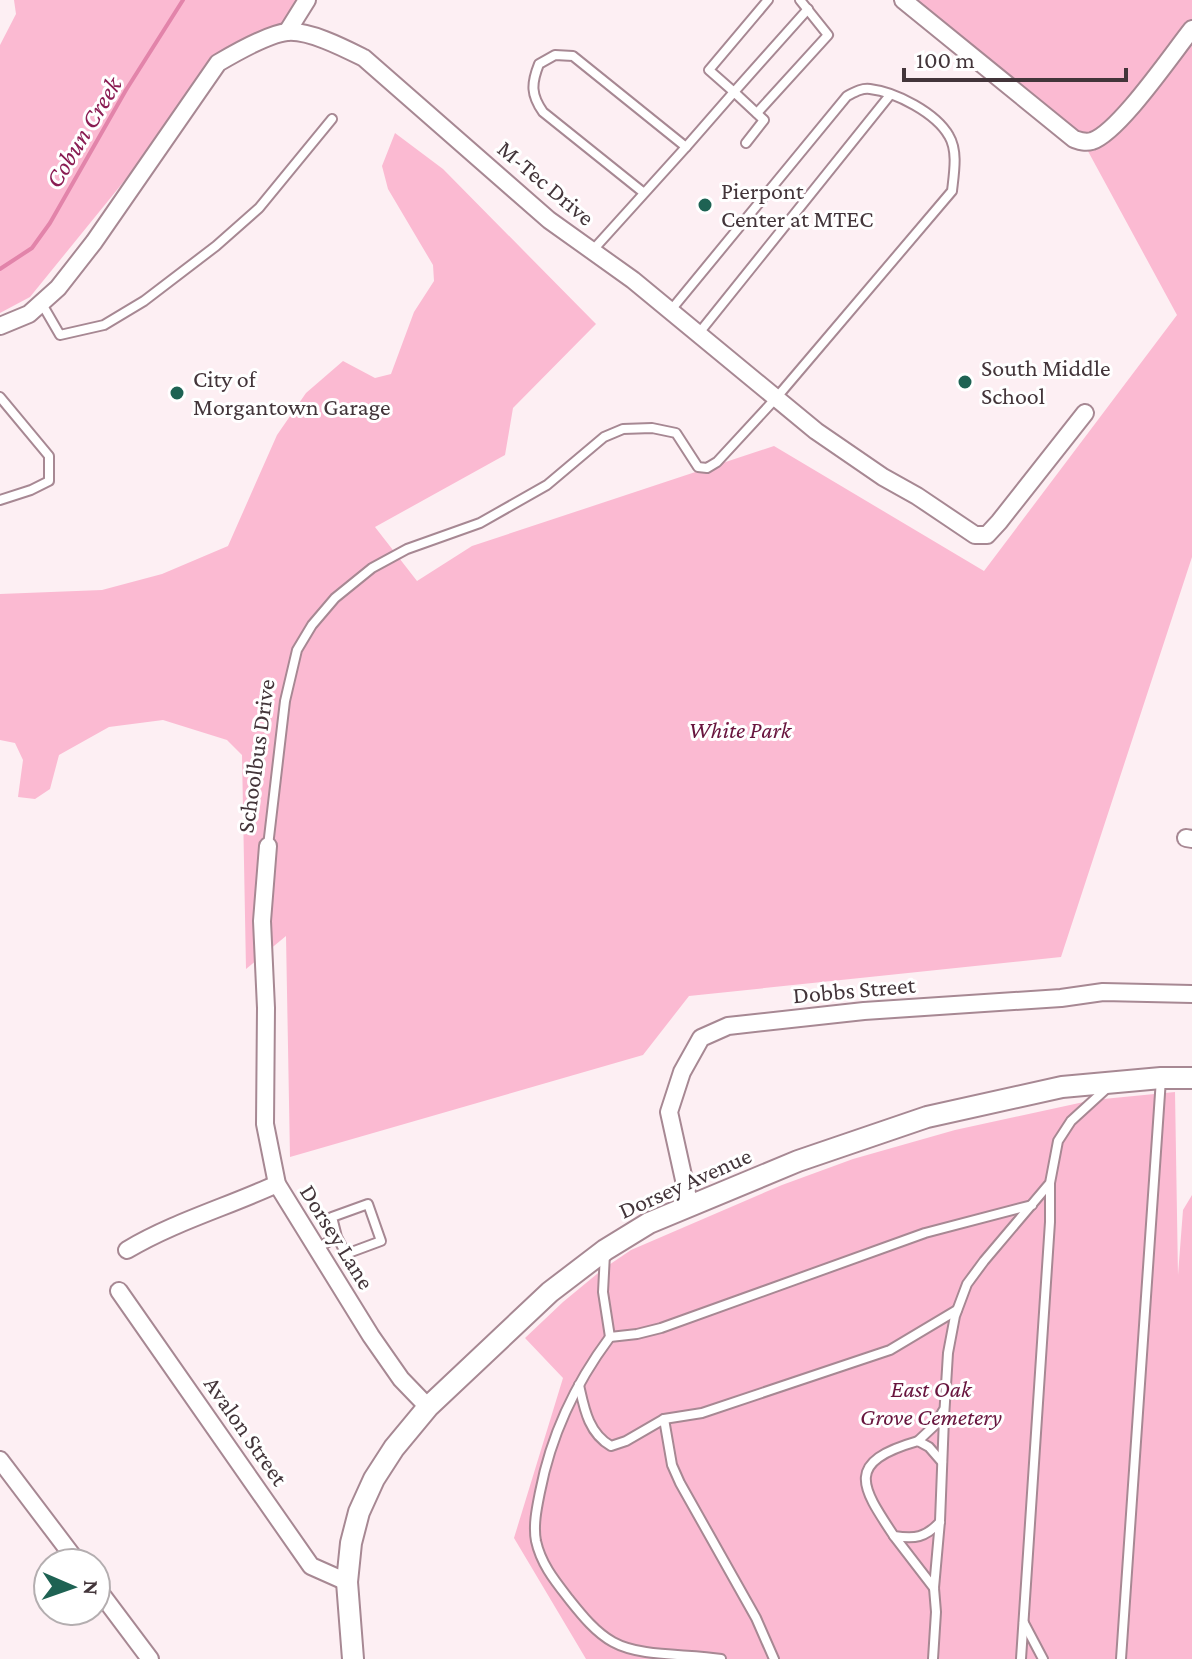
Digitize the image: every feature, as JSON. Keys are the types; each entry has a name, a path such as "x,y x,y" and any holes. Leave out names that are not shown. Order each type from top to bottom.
{"street":[{"path":"0,326 29,314 58,288 94,242 218,63 239,50 287,32 307,0"},
{"path":"903,0 1074,139 1082,142 1094,140 1112,127 1192,29"},
{"name":"M-Tec Drive","path":"287,32 337,44 364,58 549,220 671,310 816,431 975,535 987,535 999,522 1085,413"},
{"name":"Schoolbus Drive","path":"268,846 262,921 266,1008 265,1124 277,1184"},
{"name":"Dobbs Street","path":"690,1207 669,1112 682,1072 701,1038 728,1026 864,1011 1061,998 1103,992 1192,994"},
{"name":"Dorsey Avenue","path":"353,1659 347,1582 351,1543 359,1512 374,1479 394,1448 428,1407 550,1292 605,1250 649,1223 798,1161 927,1117 1062,1087 1192,1078"},
{"name":"Dorsey Lane","path":"127,1250 173,1225 237,1203 277,1184 401,1379 428,1407"},
{"name":"Avalon Street","path":"119,1291 311,1566 347,1582"},
{"path":"0,1460 66,1547"},
{"path":"112,1608 150,1659"}],"lane":[{"path":"746,143 764,120 709,70 768,0"},
{"path":"757,113 828,35 800,0"},
{"path":"591,252 808,9"},
{"path":"644,193 543,112 533,97 533,79 539,64 555,55 573,56 686,147"},
{"path":"671,310 847,96 860,89 872,89 929,112 951,137 954,154 952,191 777,397"},
{"path":"699,333 890,95"},
{"path":"42,304 60,335 104,325 144,301 216,246 259,208 332,119"},
{"path":"0,397 49,456 49,481 0,500"},
{"name":"Schoolbus Drive","path":"268,846 285,701 297,650 312,625 335,598 372,568 407,549 480,523 527,497 547,485 604,437 623,429 652,428 676,433 698,467 707,468 732,448 777,397"},
{"path":"1121,1659 1161,1078"},
{"path":"1021,1659 1050,1183 1058,1141 1071,1121 1112,1084"},
{"path":"933,1659 934,1588 948,1353 957,1310 967,1284 1050,1183"},
{"path":"368,1204 381,1241 346,1254 337,1237 332,1217 368,1204"},
{"path":"610,1337 661,1328 925,1233 1032,1205"},
{"path":"316,1248 337,1237"},
{"path":"605,1250 603,1292 610,1337 579,1384 551,1447 536,1510 536,1539 545,1567 584,1618 613,1642 688,1658 721,1659"},
{"path":"579,1384 583,1412 604,1442 611,1446 664,1419 702,1413 890,1350 957,1310"},
{"path":"934,1588 894,1536 866,1490 869,1467 888,1449 918,1441 935,1425 945,1405"},
{"path":"564,1416 583,1412"},
{"path":"664,1419 672,1465 680,1483 750,1605 774,1659"},
{"path":"918,1441 929,1447 942,1462"},
{"path":"894,1536 913,1539 927,1535 940,1521"},
{"path":"1023,1622 1043,1659"}],"green space":[{"path":"14,0 312,0 287,32 239,50 203,84 30,297 0,313 0,45 16,14"},
{"name":"White Park","path":"903,0 1192,0 1192,557 1061,957 689,996 643,1055 290,1157 286,936 246,969 242,755 227,740 163,720 109,727 59,755 50,789 35,799 18,797 23,760 15,743 0,740 0,594 102,590 162,574 228,546 277,435 306,393 343,361 375,378 391,374 414,312 434,281 433,265 388,189 382,166 395,133 443,169 596,324 513,408 505,455 375,527 417,581 472,546 774,446 984,571 1177,315 1083,142"},
{"name":"East Oak Grove Cemetery","path":"1175,1092 1178,1275 1183,1210 1192,1195 1192,1659 586,1659 514,1538 563,1378 525,1338 563,1302 631,1250 782,1185 853,1159 955,1130 1093,1100"}],"waterway":[{"name":"Cobun Creek","path":"0,269 32,248 50,223 126,90 183,0"}],"place":[{"name":"Pierpont Center at MTEC","path":"705,205"},
{"name":"South Middle School","path":"965,382"},
{"name":"City of Morgantown Garage","path":"177,393"}]}
